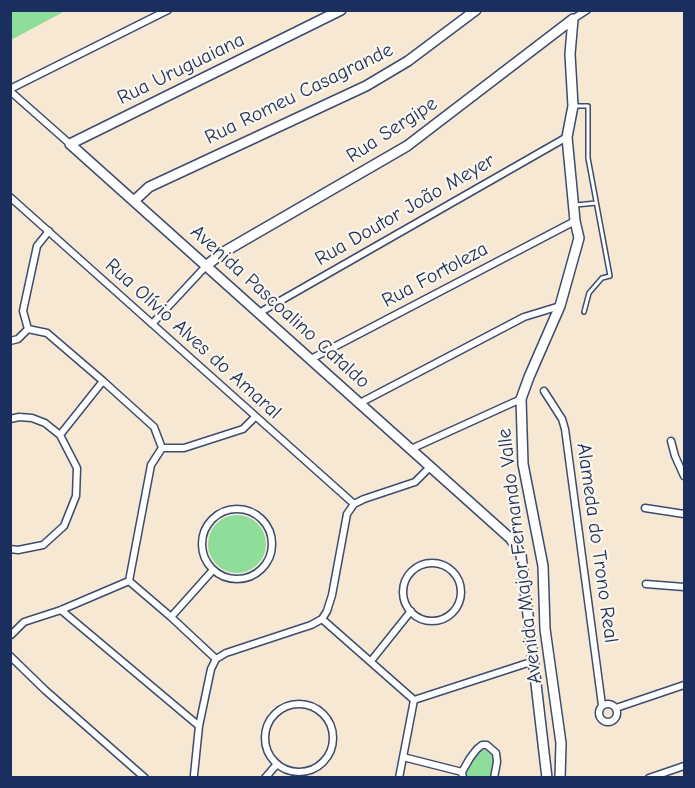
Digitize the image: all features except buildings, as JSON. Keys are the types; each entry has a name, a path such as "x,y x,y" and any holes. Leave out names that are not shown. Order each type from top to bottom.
{"street":[{"path":"10,90 168,10"},
{"name":"Rua Uruguaiana","path":"70,144 341,10"},
{"name":"Rua Romeu Casagrande","path":"134,201 148,187 366,86 408,61 476,10"},
{"name":"Rua Sergipe","path":"206,266 222,253 407,146 587,10"},
{"name":"Avenida Major Fernando Valle","path":"560,777 561,743 545,629 543,566 524,464 521,399 560,306 579,238 575,221 567,137 573,106 570,54 573,19"},
{"name":"Avenida Pascoalino Cataldo","path":"10,90 511,539 521,555 534,661"},
{"name":"Rua Doutor João Meyer","path":"259,313 567,137"},
{"name":"Rua Olívio Alves do Amaral","path":"10,197 354,504"},
{"name":"Rua Fortoleza","path":"311,359 575,221"},
{"path":"28,329 23,311 37,246 48,231"},
{"path":"152,324 206,266"},
{"path":"360,403 524,317 560,306"},
{"path":"10,341 18,339 28,329"},
{"path":"28,329 46,333 103,381 154,427 162,448"},
{"path":"60,435 103,381"},
{"name":"Alameda do Trono Real","path":"544,391 562,419 565,429 602,705"},
{"path":"411,449 521,399"},
{"path":"10,420 19,417 32,418 45,423 60,435 77,468 76,496 64,526 43,545 18,550 10,549"},
{"path":"162,448 184,448 243,429 255,417"},
{"path":"671,441 684,476"},
{"path":"129,581 151,465 162,448"},
{"path":"193,777 199,726 211,669 216,659 226,653 311,625 322,619 332,595 347,514 354,504 415,482 431,466"},
{"path":"234,508 245,509 265,521 272,543 265,565 246,578 234,579 213,570 202,550 202,538 213,518 222,511 234,508"},
{"path":"645,508 684,514"},
{"path":"422,564 441,564 456,575 461,593 454,611 437,621 427,621 418,618 411,611 405,603 403,594 404,585 414,569 422,564"},
{"path":"171,617 213,570"},
{"path":"10,642 11,634 24,622 61,610 129,581"},
{"path":"129,581 216,659"},
{"path":"645,584 684,587"},
{"path":"61,610 199,726"},
{"path":"371,661 411,611"},
{"path":"322,619 414,700"},
{"path":"10,656 45,690 145,777"},
{"path":"414,700 534,661 547,777"},
{"path":"616,708 684,685"},
{"path":"399,777 414,700"},
{"path":"295,704 307,704 317,708 331,725 332,747 327,758 309,770 298,772 277,764 266,745 269,723 276,713 295,704"},
{"path":"610,704 616,708 615,718 606,722 599,715 602,705 610,704"},
{"path":"403,757 462,775 477,749 482,745 487,745 496,753 495,777"},
{"path":"265,777 277,764"},
{"path":"649,777 684,766"}],"lane":[{"path":"573,106 588,106 588,158 610,276 602,278 589,293 584,312"},
{"path":"574,205 596,204"}],"green space":[{"path":"11,10 65,10 65,11 11,40"},
{"path":"237,515 248,517 258,523 264,533 266,544 264,555 258,565 248,571 237,573 226,571 216,565 210,555 208,544 210,533 216,523 226,517"},
{"path":"486,750 491,754 493,763 491,777 467,778 472,760 480,751"}]}
